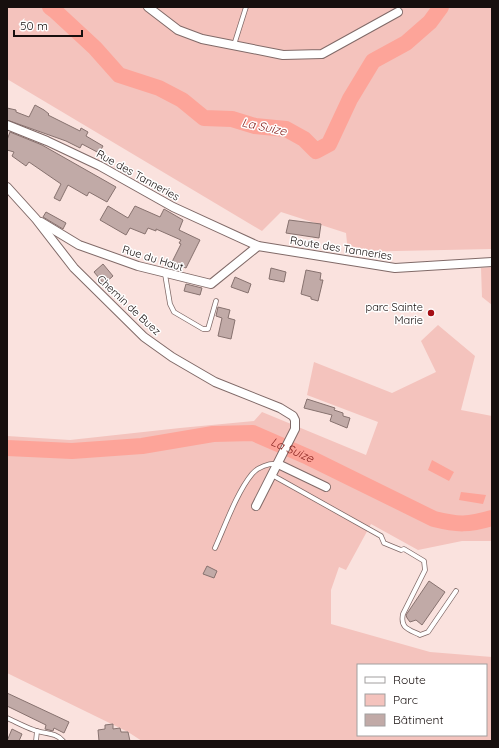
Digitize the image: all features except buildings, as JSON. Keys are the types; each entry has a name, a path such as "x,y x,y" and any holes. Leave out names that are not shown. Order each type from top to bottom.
{"street":[{"path":"148,7 178,30 202,39 283,55 322,54 398,12"},
{"name":"Rue des Tanneries","path":"7,125 47,141 94,163 173,207 258,246"},
{"name":"Chemin de Buez","path":"7,187 36,219 74,268 144,337 172,357 215,382 280,408 293,416 296,424 291,438 256,506"},
{"name":"Rue du Haut","path":"36,219 79,245 165,274 211,284 258,246"},
{"name":"Route des Tanneries","path":"258,246 394,268 492,262"},
{"path":"278,464 326,487"}],"lane":[{"path":"234,45 246,7"},
{"path":"165,274 170,304 174,312 182,318 203,329 208,329 216,301"},
{"path":"215,548 239,495 253,473 266,465 278,464"},
{"path":"272,475 381,536 384,543 404,550 424,561 425,570 403,614 401,621 404,627 420,635 428,632 456,591"},
{"path":"7,718 37,731 55,735 63,741"},
{"path":"36,741 37,731"}],"green space":[{"path":"7,7 492,7 492,249 348,252 346,233 281,212 262,231 7,79"},
{"path":"492,267 492,305 482,297 481,268"},
{"path":"438,325 475,356 461,410 492,416 492,541 462,541 418,550 371,524 346,570 339,567 331,590 331,624 430,652 492,657 492,741 142,741 128,732 7,673 7,436 70,440 254,421 262,412 366,455 378,422 307,395 314,362 392,393 436,372 421,341"}],"shaded area":[{"path":"432,460 454,472 449,481 428,470"},
{"path":"461,492 486,495 483,504 459,500"}],"waterway":[{"name":"La Suize","path":"50,7 95,48 119,75 159,88 182,100 204,118 232,119 255,126 286,129 304,139 316,151 329,144 350,99 373,61 406,43 430,22 441,7"},
{"name":"La Suize","path":"7,448 72,451 142,446 213,434 253,433 308,457 434,519 463,523 476,522 492,518"}],"place":[{"name":"parc Sainte Marie","path":"431,313"}]}
